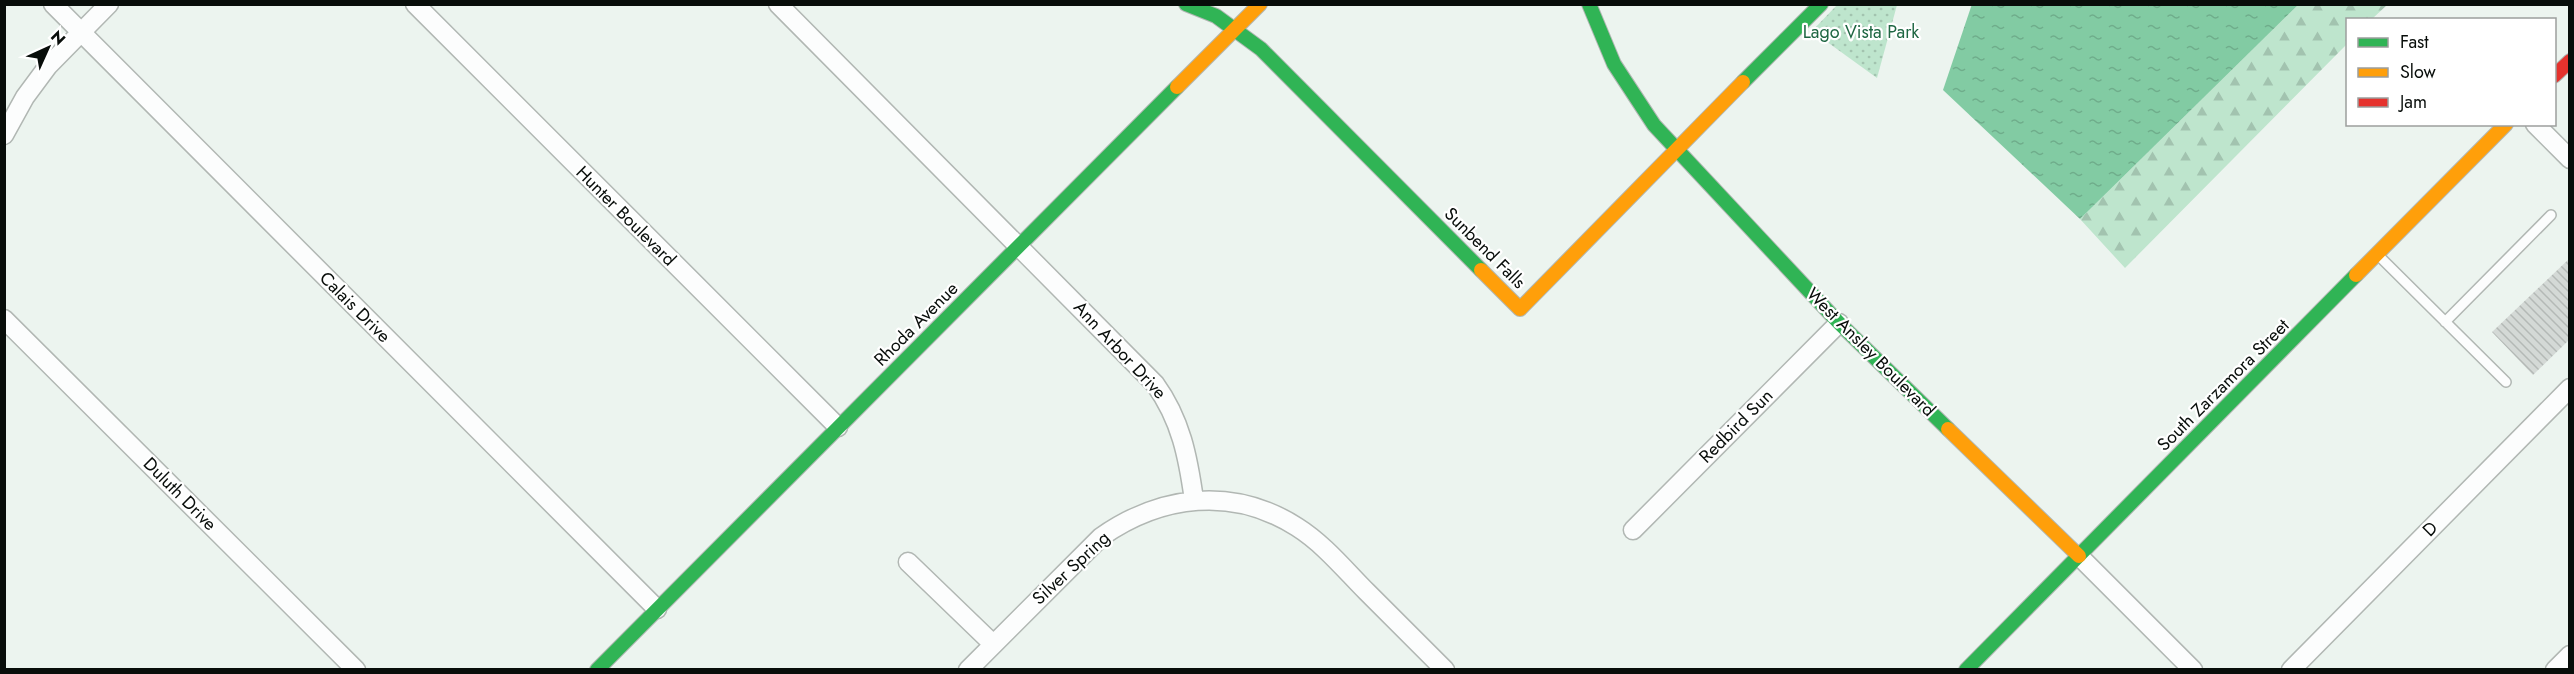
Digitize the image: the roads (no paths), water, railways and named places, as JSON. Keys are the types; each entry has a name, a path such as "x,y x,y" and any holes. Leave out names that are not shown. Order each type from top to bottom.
{"street":[{"name":"Calais Drive","path":"53,4 657,609"},
{"path":"4,135 25,97 48,66 108,4"},
{"name":"Hunter Boulevard","path":"414,4 838,427"},
{"name":"Ann Arbor Drive","path":"778,4 1144,371 1165,398 1185,444 1194,500"},
{"name":"Sunbend Falls","path":"1185,4 1215,16 1261,49 1520,309 1675,149 1821,4"},
{"name":"Rhoda Avenue","path":"597,669 1260,4"},
{"name":"West Ansley Boulevard","path":"1589,4 1598,30 1623,81 1654,125 1675,149 1839,323 2193,669"},
{"path":"2556,74 2570,61"},
{"name":"South Zarzamora Street","path":"1966,669 2504,126"},
{"path":"2537,126 2570,159"},
{"name":"Duluth Drive","path":"4,319 356,669"},
{"name":"Redbird Sun","path":"1633,530 1839,323"},
{"name":"D","path":"2291,669 2570,388"},
{"path":"1194,500 1214,500 1249,506 1282,519 1297,528 1325,550 1444,669"},
{"name":"Silver Spring","path":"968,669 1101,537 1147,511 1194,500"},
{"path":"908,562 993,644"},
{"path":"2555,669 2570,655"}],"lane":[{"path":"2445,322 2551,215"},
{"path":"2377,255 2506,382"}],"water":[{"path":"1972,4 2298,5 2080,219 1943,90"}],"park label":[{"name":"Lago Vista Park","path":"1861,32"}]}
